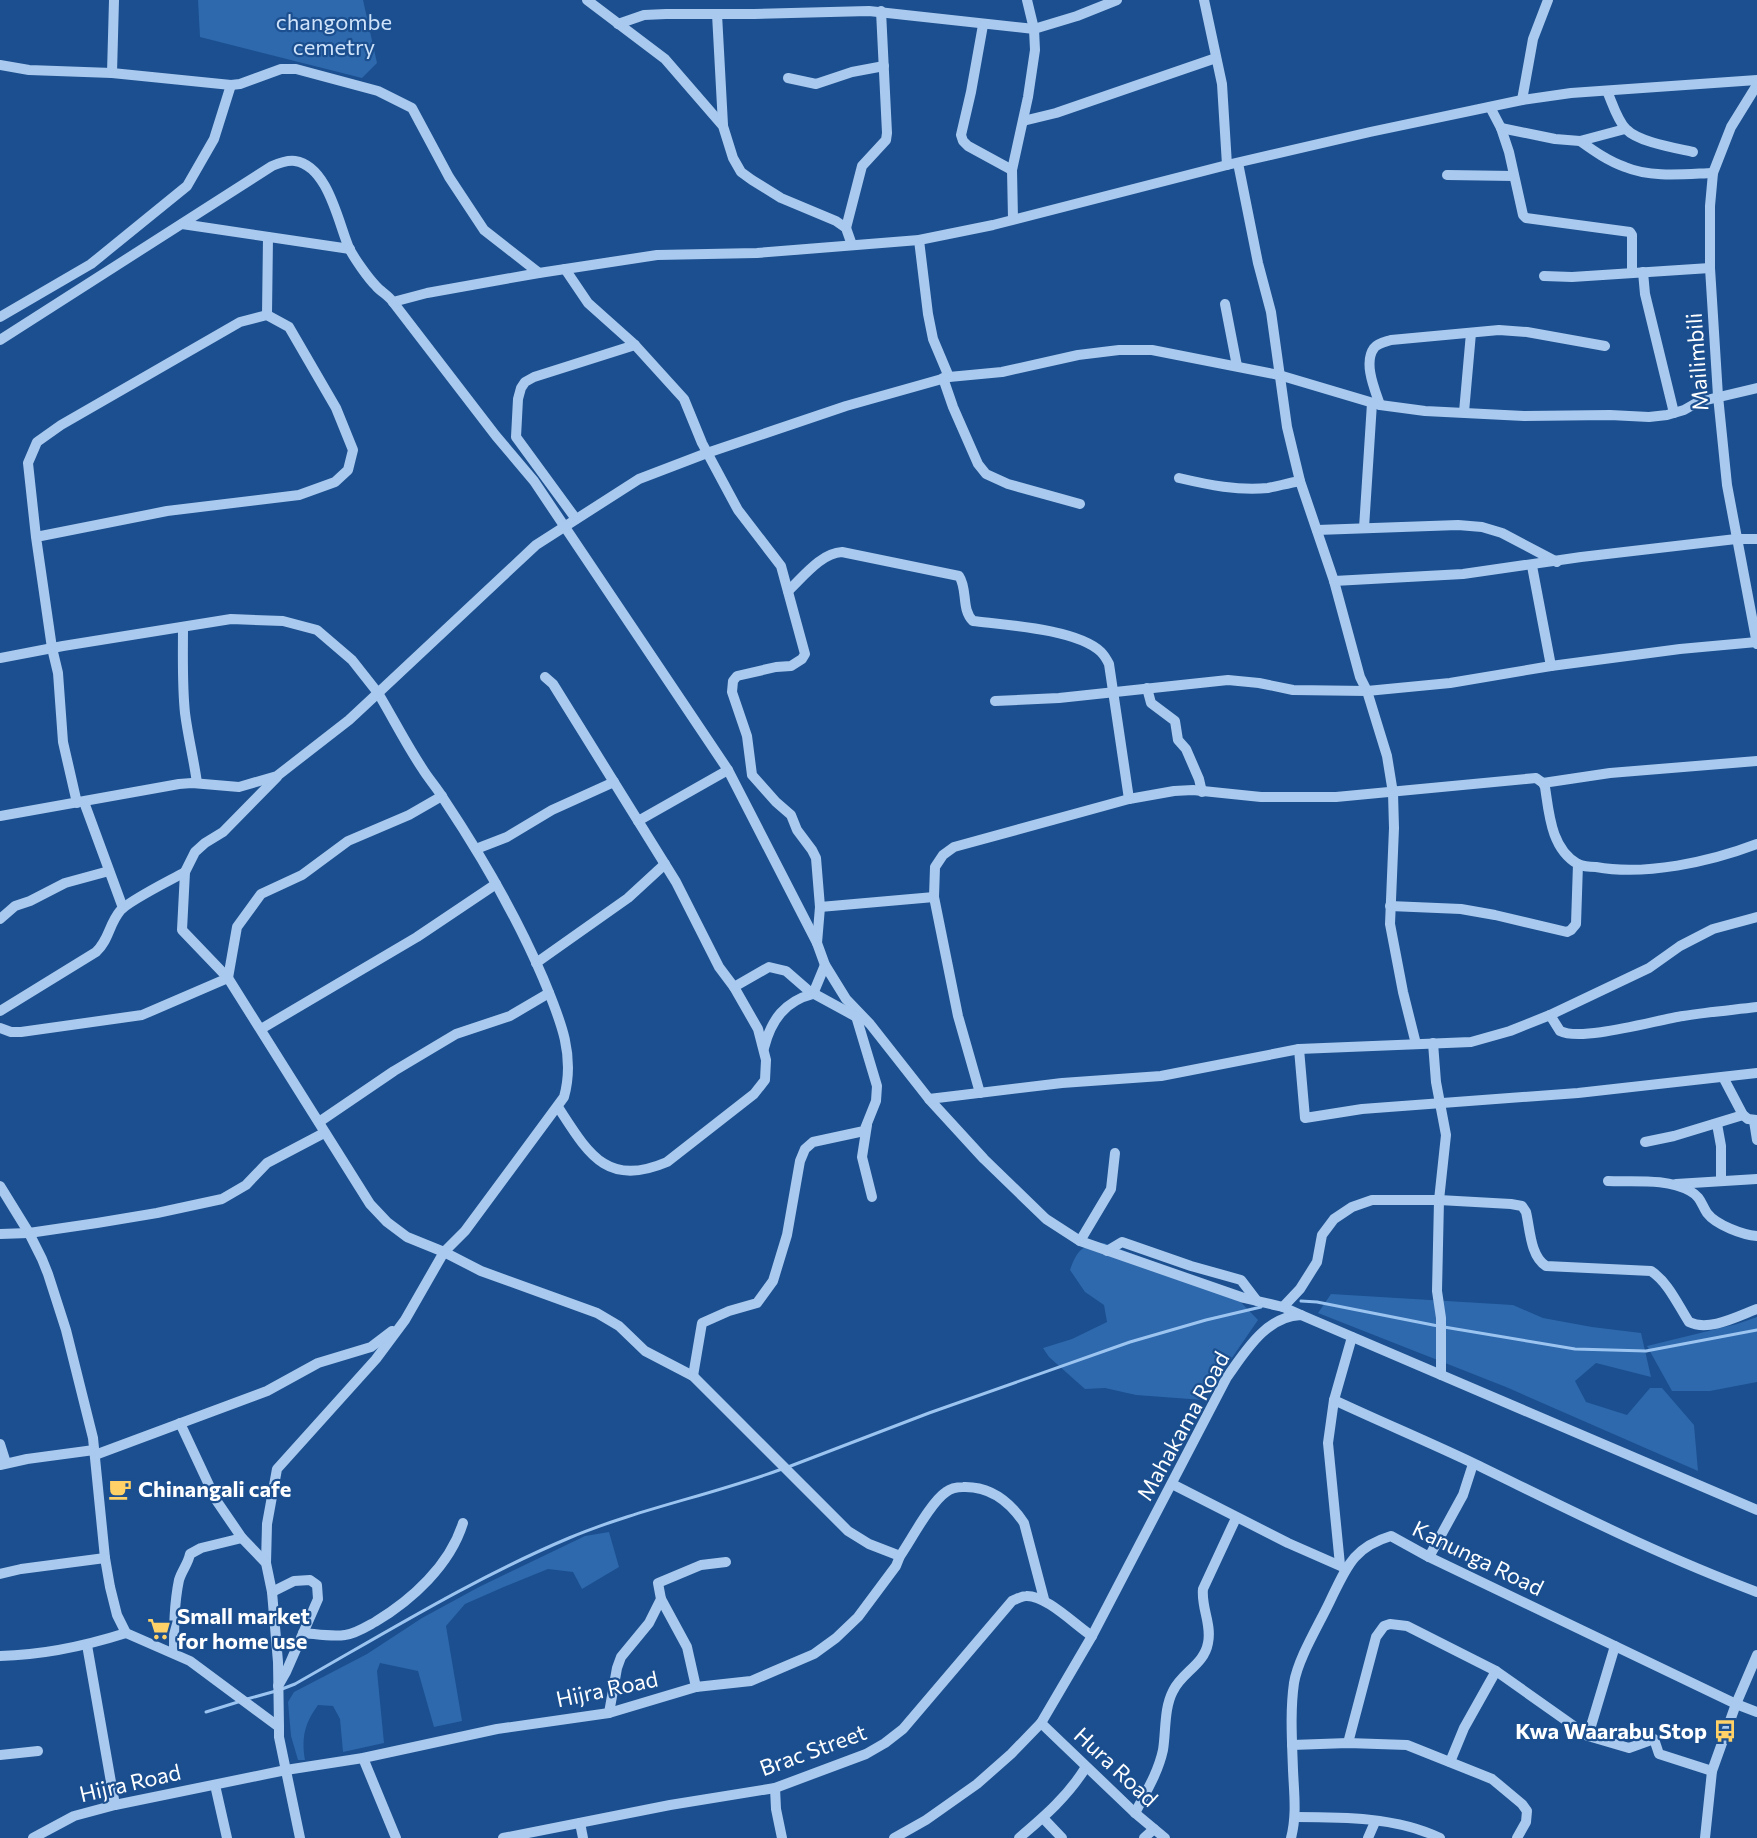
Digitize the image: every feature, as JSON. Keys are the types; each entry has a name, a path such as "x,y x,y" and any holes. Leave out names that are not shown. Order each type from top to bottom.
{"street":[{"path":"112,72 114,0"},
{"path":"587,0 665,58 723,126"},
{"path":"1013,219 1012,170 1033,69 1034,29 1027,0"},
{"path":"618,24 644,15 717,14 868,5 881,11 983,25 1034,29 1077,16 1117,0"},
{"path":"1204,0 1222,84 1233,164 1272,312 1287,427 1300,480 1334,581 1360,677 1367,691 1387,756 1393,793 1394,828 1390,924 1416,1044"},
{"path":"1522,100 1533,39 1548,0"},
{"path":"852,245 846,228 862,166 886,140 881,11"},
{"path":"717,14 723,126 736,165 752,180 781,198 836,221 846,228"},
{"path":"983,25 971,92 960,135 968,146 1012,170"},
{"path":"1023,121 1056,113 1216,58"},
{"path":"0,65 29,70 112,72 231,85 281,69 296,69 378,91 412,108 449,177 484,230 539,273"},
{"path":"788,78 816,84 852,72 884,66"},
{"path":"393,302 427,293 539,273 657,255 757,253 919,240 1370,132 1522,100 1757,80"},
{"path":"0,317 91,264 187,186 214,139 231,85"},
{"name":"Mailimbili","path":"1757,85 1731,127 1713,173 1710,206 1710,268 1718,396 1727,484 1757,643"},
{"path":"1607,91 1625,129 1636,136 1693,152"},
{"path":"1490,107 1501,128 1521,210 1526,218 1630,232 1632,235 1638,272 1674,413"},
{"path":"1501,128 1555,139 1580,141 1625,129"},
{"path":"1580,141 1606,159 1627,168 1651,173 1713,173"},
{"path":"0,323 4,338 272,166 294,161 310,167 318,173 340,220 350,249 376,286 393,302 496,436 534,481 728,770 817,943 825,965 846,999 870,1024 929,1099 984,1159 1046,1220 1080,1241 1107,1251 1257,1301 1283,1307 1757,1510"},
{"path":"1447,175 1514,176"},
{"path":"182,224 350,249"},
{"path":"267,315 268,237"},
{"path":"919,240 933,339 953,407 978,464 986,474 1008,484 1080,504"},
{"path":"1544,276 1572,277 1710,268"},
{"path":"565,269 588,303 635,345 684,399 707,453 738,510 781,566 804,648 802,659 791,666 738,676 733,681 732,692 747,736 752,775 791,815 797,830 816,858 820,907 817,943"},
{"path":"1225,304 1237,366"},
{"path":"36,537 167,511 298,495 335,482 348,470 353,450 336,408 289,327 267,315 240,322 61,425 37,442 28,463 36,537 52,648 58,673 63,742 81,802 123,908"},
{"path":"1364,528 1376,404 1371,356 1374,348 1379,344 1391,340 1498,330 1527,332 1605,346"},
{"path":"1464,412 1471,333"},
{"path":"576,519 516,437 518,399 521,388 525,382 534,377 635,345"},
{"path":"0,1011 96,952 107,938 114,920 123,908 185,872 200,848 223,831 277,776 349,720 536,544 639,479 707,453 846,406 946,377 1002,372 1078,355 1119,350 1152,350 1237,366 1279,375 1376,404 1425,411 1524,416 1649,417 1674,413 1698,402 1757,388"},
{"path":"1179,478 1240,489 1268,488 1300,480"},
{"path":"1317,530 1458,525 1482,527 1502,533 1557,562"},
{"path":"1334,581 1463,574 1736,539 1757,539"},
{"path":"788,591 824,558 833,553 842,552 959,576 968,615 973,621 1046,630 1080,640 1097,649 1104,654 1109,664 1129,799"},
{"path":"1532,566 1551,666"},
{"path":"0,658 231,620 282,621 316,630 352,660 378,693 422,768 476,849 528,941 562,1022 567,1046 568,1082 564,1097 558,1107 532,1138 465,1231 444,1252 405,1320 376,1359 277,1469 267,1524 266,1563 272,1592 278,1662 279,1737 300,1838"},
{"path":"183,627 182,677 185,714 194,754 197,783"},
{"path":"995,701 1228,680 1293,690 1367,691 1450,683 1551,666 1680,649 1757,643"},
{"path":"545,677 553,684 665,864 719,967 734,987 758,1029 766,1060 765,1080 754,1094 668,1162 657,1167 624,1171 603,1163 581,1143 558,1107"},
{"path":"1147,688 1151,703 1175,721 1178,740 1186,749 1202,792"},
{"path":"1543,783 1610,773 1757,761"},
{"path":"638,821 728,770"},
{"path":"0,816 179,784 197,783 239,787 277,776"},
{"path":"980,1093 958,1016 934,897 935,867 943,855 954,847 1129,799 1174,791 1261,797 1336,797 1536,778 1543,783 1556,839 1565,852 1578,864 1619,871 1644,870 1691,862 1757,844"},
{"path":"476,849 507,837 552,810 614,782"},
{"path":"228,978 237,927 261,894 302,875 348,841 409,815 442,796"},
{"path":"536,963 628,898 665,864"},
{"path":"1390,906 1461,909 1567,932 1576,924 1578,864"},
{"path":"0,919 15,906 65,884 109,871"},
{"path":"185,872 182,930 228,978 370,1204 387,1222 407,1237 444,1252 481,1271 597,1313 619,1326 645,1351 693,1376 848,1531 869,1544 900,1556"},
{"path":"261,1029 417,937 496,884"},
{"path":"820,907 934,897"},
{"path":"929,1099 1062,1083 1161,1076 1299,1049 1472,1042 1510,1031 1550,1015 1649,968 1680,946 1713,929 1757,917"},
{"path":"813,994 825,965"},
{"path":"734,987 769,967 786,971 813,994 870,1024"},
{"path":"0,1028 11,1032 21,1032 142,1016 228,978"},
{"path":"319,1122 394,1071 456,1035 510,1016 549,993"},
{"path":"764,1052 771,1025 782,1010 792,1005 797,998 813,994"},
{"path":"1550,1015 1560,1031 1565,1034 1574,1034 1605,1031 1682,1016 1757,1007"},
{"path":"693,1376 702,1323 757,1303 772,1281 787,1235 800,1161 805,1149 813,1142 864,1131 876,1101 877,1086 856,1016"},
{"path":"1433,1043 1446,1135 1439,1200 1437,1291 1442,1318 1441,1375"},
{"path":"1299,1049 1305,1118 1362,1109 1578,1093 1757,1073"},
{"path":"1723,1077 1743,1115 1755,1120 1757,1140"},
{"path":"1646,1142 1743,1115"},
{"path":"868,1119 862,1157 872,1197"},
{"path":"1717,1124 1721,1146 1720,1182"},
{"path":"0,1234 29,1233 157,1213 222,1198 246,1185 267,1163 324,1133"},
{"path":"1080,1241 1111,1189 1115,1153"},
{"path":"1608,1181 1672,1185 1757,1179"},
{"path":"1672,1185 1690,1191 1701,1199 1708,1213 1715,1220 1757,1236"},
{"path":"0,1186 29,1233 48,1274 66,1330 95,1452 105,1558 117,1615 126,1633"},
{"path":"1283,1307 1300,1289 1317,1262 1322,1235 1334,1219 1352,1207 1372,1200 1439,1200 1522,1206 1526,1212 1536,1255 1546,1266 1651,1271 1656,1274 1689,1322 1694,1324 1719,1323 1757,1309"},
{"path":"1107,1251 1122,1242 1191,1266 1241,1280 1257,1301"},
{"name":"Mahakama Road","path":"894,1838 926,1820 977,1784 1041,1723 1092,1636 1227,1377 1254,1341 1275,1322 1301,1315"},
{"path":"0,1444 3,1464 95,1452 267,1391 318,1363 371,1347 405,1320"},
{"path":"1172,1484 1288,1544 1343,1567 1328,1443 1334,1401 1352,1337"},
{"path":"1334,1401 1473,1464 1565,1509 1721,1579 1757,1592"},
{"path":"180,1423 216,1500 242,1538 266,1563"},
{"path":"1429,1557 1463,1495 1473,1464"},
{"name":"Hijra Road","path":"33,1838 74,1816 115,1805 286,1770 363,1758 497,1729 609,1713 696,1688 751,1680 814,1654 836,1638 858,1617 896,1566 900,1556 938,1499 946,1491 957,1487 974,1486 985,1489 1008,1503 1024,1523 1044,1599"},
{"path":"1134,1813 1159,1766 1171,1693 1180,1679 1197,1664 1207,1647 1210,1634 1207,1615 1201,1602 1203,1589 1236,1518"},
{"path":"303,1634 346,1635 366,1627 393,1611 419,1589 448,1555 459,1536 463,1523"},
{"name":"Kanunga Road","path":"1291,1838 1296,1817 1292,1745 1293,1697 1297,1672 1343,1567 1372,1541 1391,1536 1429,1557 1757,1712"},
{"path":"174,1652 176,1598 180,1576 189,1562 190,1554 201,1548 242,1538"},
{"path":"0,1574 105,1558"},
{"path":"696,1688 687,1647 661,1599 658,1583 701,1565 726,1562"},
{"path":"272,1592 294,1581 310,1580 317,1586 318,1599 278,1686"},
{"name":"Brac Street","path":"503,1838 670,1805 775,1788 866,1754 903,1729 1012,1601 1029,1595 1044,1599"},
{"path":"609,1713 621,1657 649,1623 661,1599"},
{"path":"1044,1599 1092,1636"},
{"path":"1348,1743 1373,1646 1380,1630 1390,1624 1407,1626 1496,1671 1546,1709 1588,1736 1629,1748 1654,1739 1659,1754 1712,1771"},
{"path":"0,1656 29,1655 87,1645 126,1633 174,1652 190,1661 279,1726"},
{"path":"87,1645 115,1805"},
{"path":"1588,1736 1615,1646"},
{"path":"1705,1838 1712,1771 1757,1654"},
{"path":"1449,1762 1464,1728 1496,1671"},
{"name":"Hura Road","path":"1041,1723 1134,1813 1165,1838"},
{"path":"1292,1745 1348,1743 1407,1745 1492,1779 1527,1811 1526,1822 1517,1838"},
{"path":"0,1755 38,1751"},
{"path":"363,1758 396,1838"},
{"path":"1019,1838 1074,1787 1086,1767"},
{"path":"215,1785 227,1838"},
{"path":"775,1788 776,1809 782,1838"},
{"path":"1296,1817 1337,1817 1420,1828 1440,1838"},
{"path":"1042,1818 1062,1838"},
{"path":"1368,1838 1375,1822"},
{"path":"580,1823 583,1838"},
{"path":"1144,1838 1154,1829"}],"green space":[{"name":"changombe cemetry","path":"198,0 363,0 377,63 362,78 200,37"},
{"path":"1104,1243 1230,1291 1258,1320 1203,1400 1136,1395 1105,1388 1085,1389 1049,1357 1043,1348 1072,1339 1107,1322 1104,1305 1085,1292 1070,1270 1081,1250 1090,1245"},
{"path":"1331,1294 1513,1305 1543,1318 1641,1333 1651,1377 1596,1363 1575,1381 1586,1402 1627,1415 1650,1388 1662,1388 1694,1425 1698,1471 1506,1387 1318,1313"},
{"path":"1757,1317 1757,1382 1710,1391 1672,1391 1647,1346 1737,1324"},
{"path":"609,1532 619,1567 582,1589 573,1572 548,1569 465,1604 446,1626 462,1721 434,1727 418,1671 380,1663 377,1671 384,1743 343,1752 340,1719 333,1706 318,1705 305,1731 305,1760 298,1760 291,1736 288,1702 294,1692 367,1654 422,1618 479,1587 585,1536"}],"waterway":[{"path":"1301,1301 1317,1302 1438,1326"},
{"path":"788,1467 929,1413 1130,1342 1261,1307"},
{"path":"1444,1327 1575,1349 1646,1351 1757,1330"},
{"path":"282,1689 295,1684 464,1588 569,1538 782,1469"},
{"path":"247,1699 276,1691"},
{"path":"206,1712 238,1702"}],"place":[{"name":"Chinangali cafe","path":"120,1489"},
{"name":"Small market for home use","path":"159,1629"},
{"name":"Kwa Waarabu Stop","path":"1725,1731"}]}
